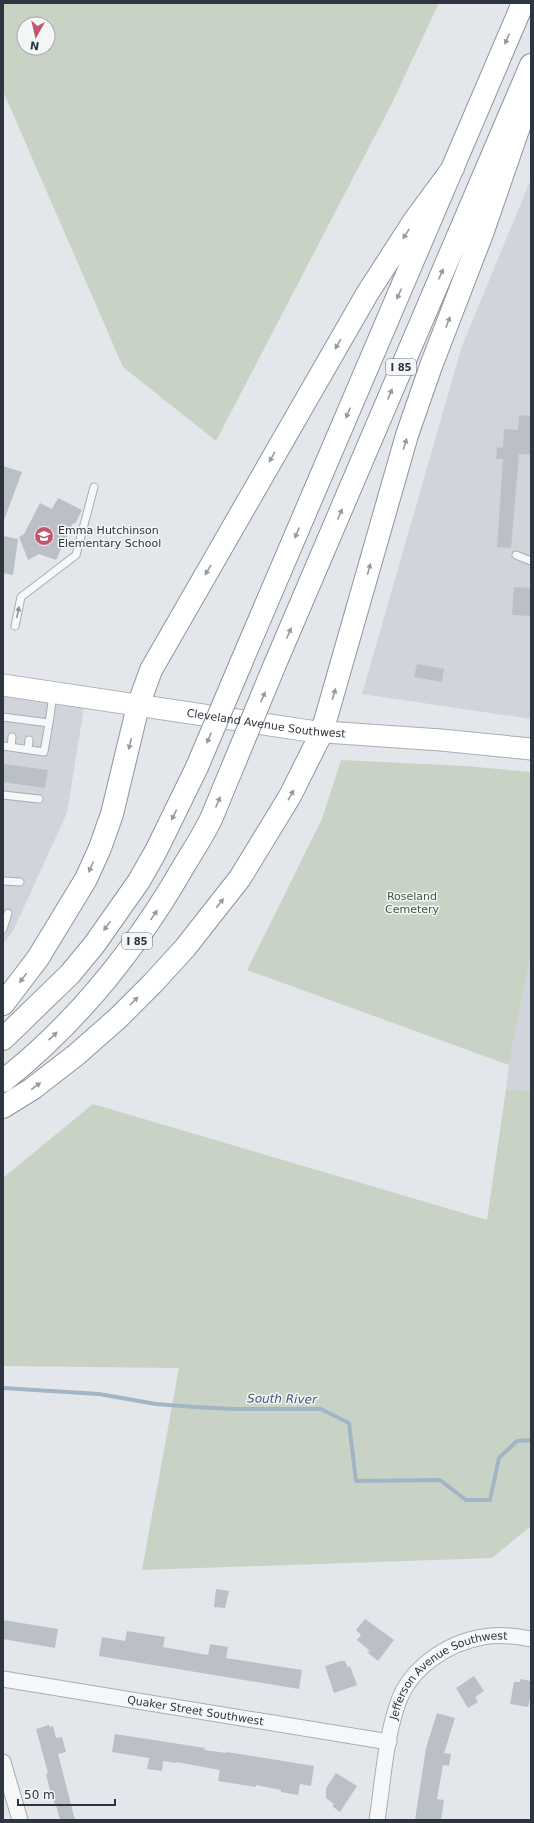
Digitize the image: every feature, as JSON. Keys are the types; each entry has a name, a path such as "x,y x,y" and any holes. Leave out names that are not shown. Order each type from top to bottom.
{"highway":[{"name":"I 85","path":"3,1039 70,974 135,888 159,845 197,767 523,3"},
{"name":"I 85","path":"3,1081 63,1027 105,981 136,942 165,899 210,820 531,65"},
{"path":"3,1107 32,1089 76,1055 133,1003 184,948 240,878 290,796 322,732 407,435 431,366 483,231 531,92"},
{"path":"3,1004 38,958 86,879 98,854 112,814 138,706 151,670 359,307 414,220 453,168"}],"main road":[{"name":"Cleveland Avenue Southwest","path":"3,685 322,732 531,749"}],"street":[{"name":"Jefferson Avenue Southwest","path":"377,1820 389,1742 398,1703 418,1671 432,1658 448,1648 466,1640 484,1636 516,1636 531,1639"},
{"name":"Quaker Street Southwest","path":"3,1679 389,1742"},
{"path":"3,1762 20,1820"}],"lane":[{"path":"15,626 21,598 76,555 94,487"},
{"path":"516,555 531,561"},
{"path":"3,746 44,752 54,693"},
{"path":"3,717 15,721 49,723"},
{"path":"11,747 12,737"},
{"path":"28,749 29,740"},
{"path":"3,794 39,799"},
{"path":"5,881 20,882"},
{"path":"3,928 8,914"}],"shaded area":[{"path":"531,179 531,719 362,694 462,346"},
{"path":"3,680 87,689 67,813 13,931 3,944"},
{"path":"531,953 531,1091 506,1089 509,1065"}],"green space":[{"path":"3,3 439,3 391,105 216,441 123,367 3,91"},
{"name":"Roseland Cemetery","path":"341,760 465,766 531,772 531,953 509,1065 247,970 322,819"},
{"path":"506,1089 531,1091 531,1526 492,1558 142,1570 179,1368 3,1366 3,1178 93,1104 487,1220"}],"building":[{"path":"519,415 531,416 531,455 519,454 511,548 497,547 503,459 496,459 497,447 503,448 504,429 518,430"},
{"path":"3,466 22,472 4,520 3,520"},
{"name":"Emma Hutchinson Elementary School","path":"58,498 82,510 75,524 73,523 56,560 39,554 28,560 19,537 24,534 40,503 52,509"},
{"path":"3,536 18,539 13,575 3,573"},
{"path":"514,587 531,588 531,616 512,615"},
{"path":"417,664 444,669 442,682 414,677"},
{"path":"3,764 48,770 45,788 3,782"},
{"path":"216,1589 229,1591 225,1608 214,1607"},
{"path":"365,1619 394,1640 378,1661 367,1652 370,1651 357,1640 361,1635 356,1630"},
{"path":"3,1620 58,1629 55,1648 3,1639"},
{"path":"127,1631 165,1637 163,1647 208,1655 210,1644 228,1647 226,1658 302,1670 299,1689 99,1656 102,1637 125,1641"},
{"path":"345,1661 348,1668 350,1666 357,1685 334,1693 325,1666"},
{"path":"474,1676 484,1691 475,1697 478,1702 468,1708 456,1688"},
{"path":"520,1679 531,1681 531,1699 528,1707 510,1704 514,1682 520,1682"},
{"path":"437,1713 455,1718 444,1753 451,1754 449,1766 443,1765 437,1799 444,1800 441,1820 415,1820 426,1748"},
{"path":"49,1725 50,1727 53,1726 56,1738 62,1737 66,1752 58,1754 75,1820 60,1820 56,1805 52,1799 46,1774 48,1773 36,1729"},
{"path":"115,1734 205,1748 204,1750 227,1752 314,1766 311,1786 300,1784 298,1795 256,1785 256,1787 218,1781 220,1770 176,1762 163,1761 162,1771 147,1769 149,1758 112,1752"},
{"path":"336,1773 357,1786 340,1812 332,1806 334,1804 326,1798 326,1788"}],"waterway":[{"name":"South River","path":"3,1388 99,1394 156,1404 195,1407 234,1409 321,1409 349,1423 356,1481 440,1480 466,1500 490,1500 499,1458 517,1441 531,1440"}],"place":[{"name":"Emma Hutchinson Elementary School","path":"44,536"}]}
